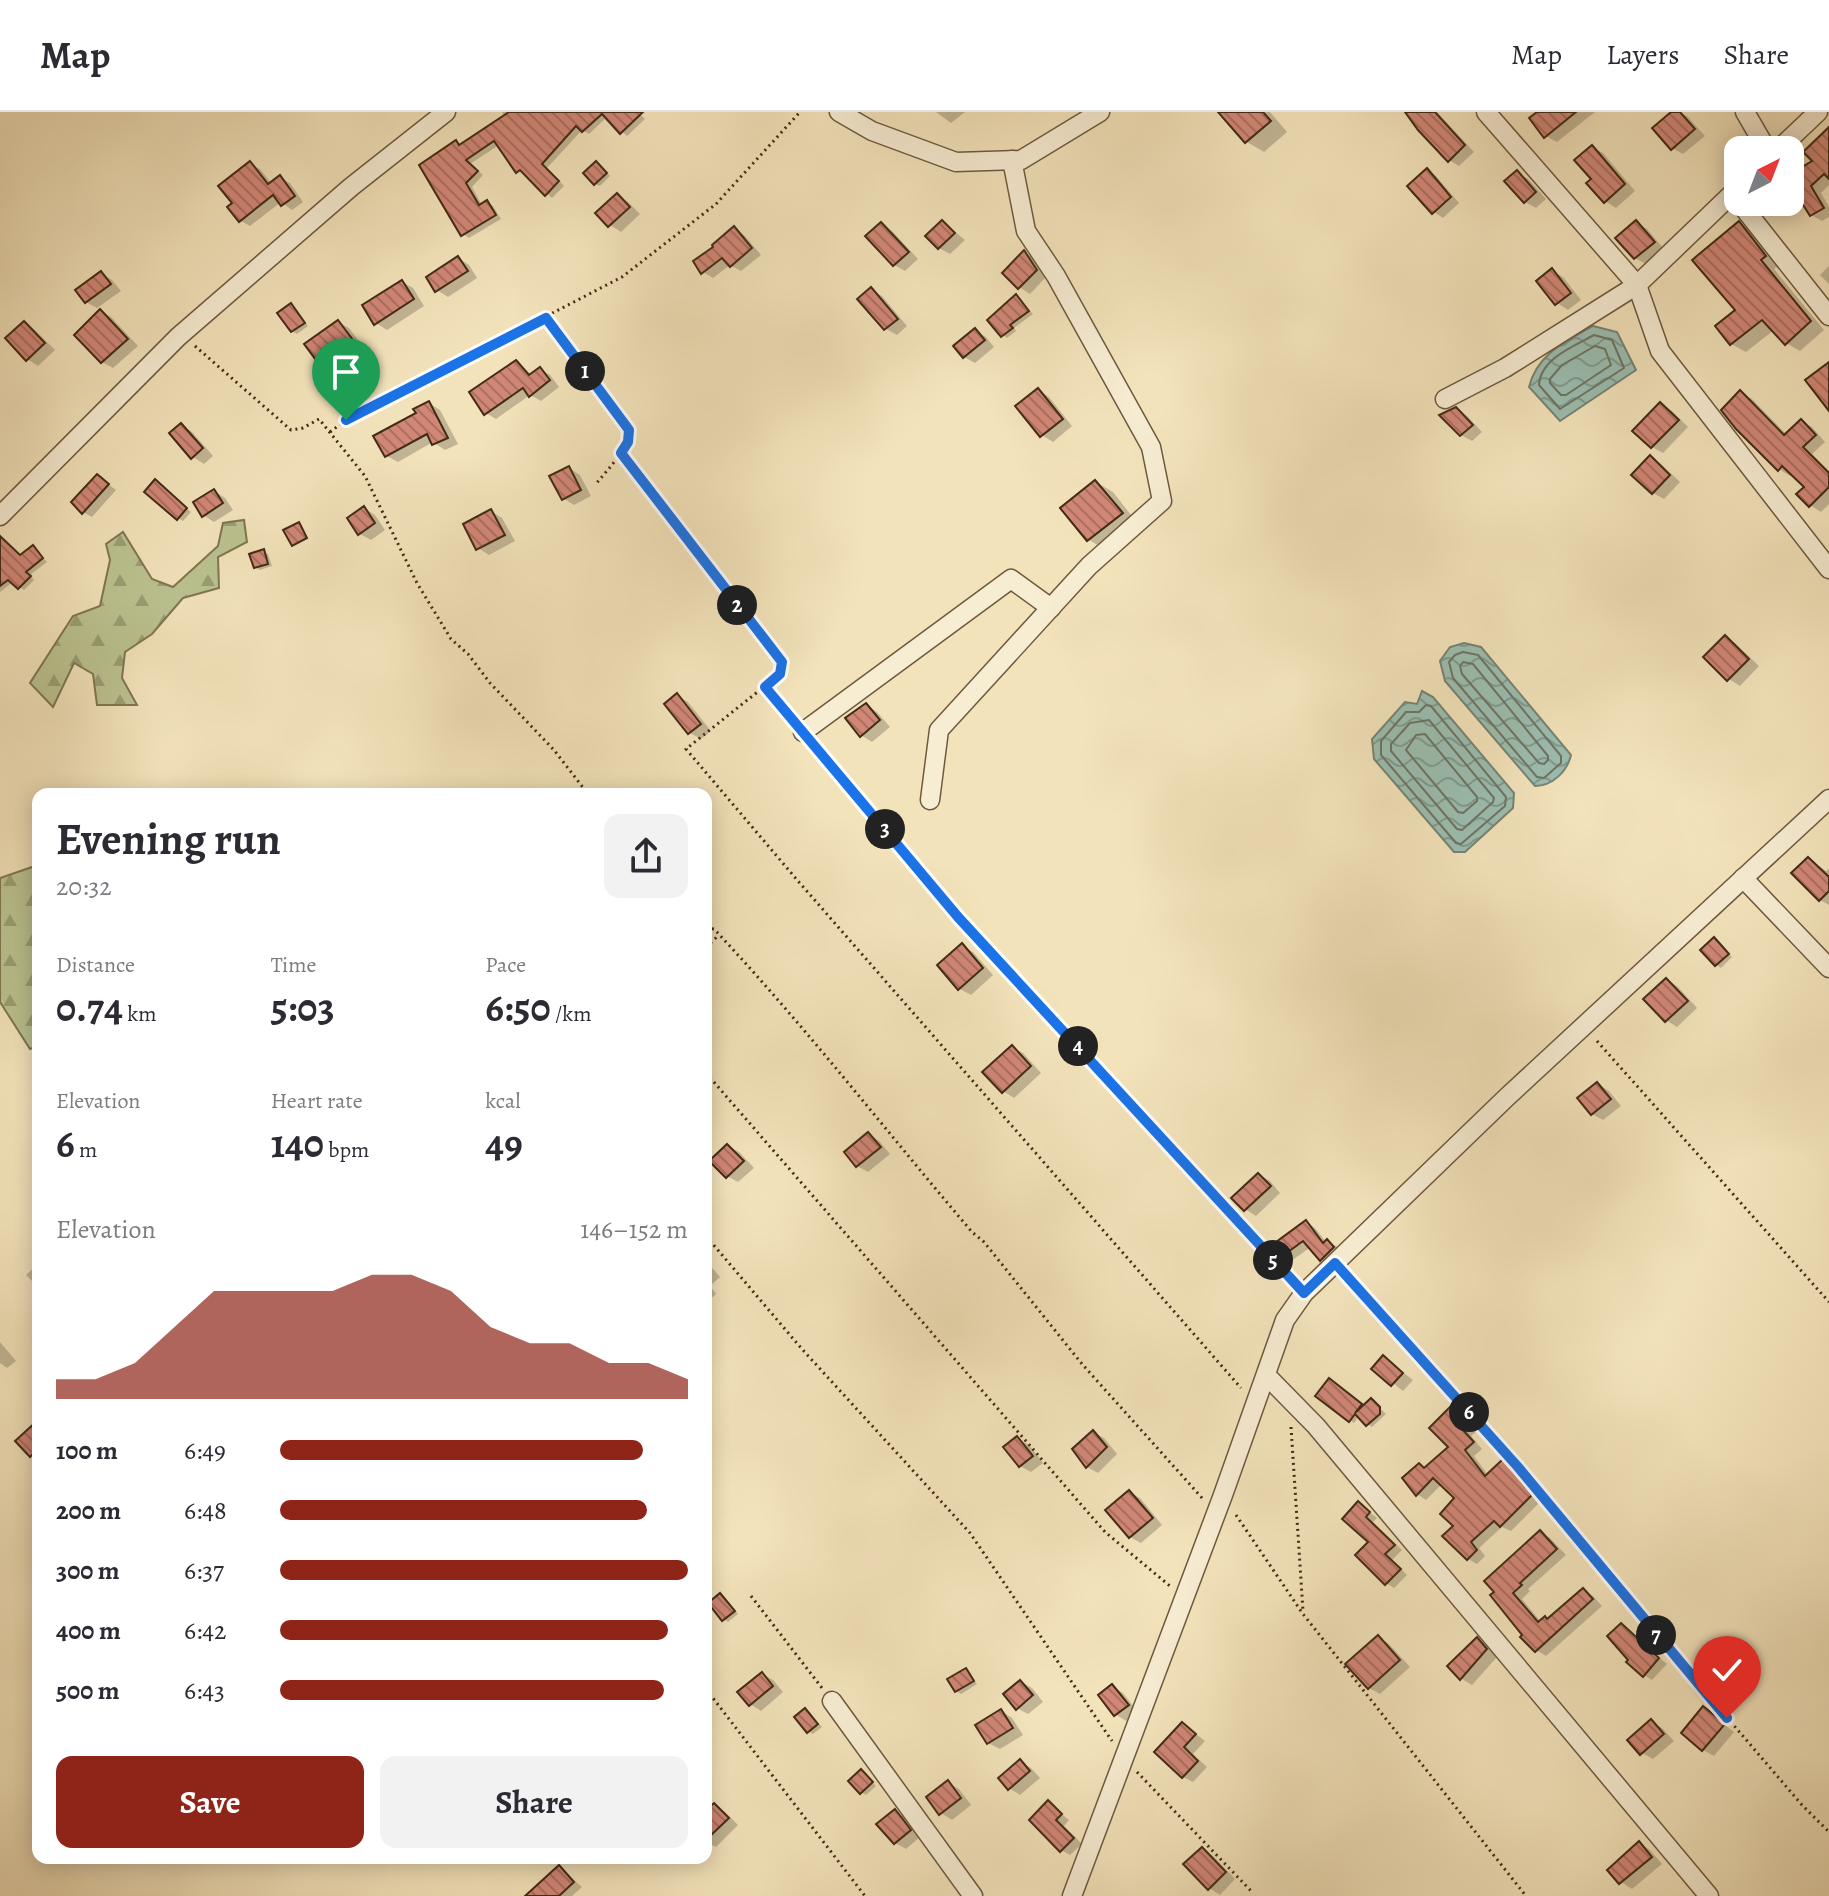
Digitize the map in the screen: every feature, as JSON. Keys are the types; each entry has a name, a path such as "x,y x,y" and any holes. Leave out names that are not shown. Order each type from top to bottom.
{"street":[{"path":"0,516 178,337 351,187 446,112"},
{"path":"839,112 872,131 956,162 1021,160 1100,112"},
{"path":"1486,112 1637,285 1660,351 1829,569"},
{"path":"1745,112 1759,136"},
{"path":"1793,136 1818,112"},
{"path":"930,800 939,730 1089,566 1162,501 1151,447 1056,276 1026,231 1012,160"},
{"path":"1445,399 1505,368 1637,285 1724,208"},
{"path":"1752,216 1829,316"},
{"path":"803,732 1011,579 1051,608"},
{"path":"1072,1896 1223,1495 1285,1320 1304,1293 1335,1263 1829,799"},
{"path":"1743,878 1829,968"},
{"path":"1266,1375 1326,1438 1709,1896"},
{"path":"832,1701 973,1896"}],"path":[{"path":"330,432 346,420 622,277 716,204 800,112"},
{"path":"546,318 629,430 628,442 595,485"},
{"path":"178,337 189,340 291,430 303,428 319,419 365,476 417,583 451,639 554,750 583,788"},
{"path":"621,453 782,662 780,674 686,749 1234,1380 1257,1400"},
{"path":"765,687 958,917 1304,1293"},
{"path":"712,929 789,1011 848,1086 972,1232 984,1242 1082,1364 1113,1395 1188,1484 1204,1499 1223,1495 1303,1614 1450,1796 1526,1896"},
{"path":"712,941 719,935"},
{"path":"1584,1026 1829,1302"},
{"path":"712,1080 1105,1532 1184,1597"},
{"path":"712,1243 801,1348 970,1533 1123,1758 1253,1893"},
{"path":"1335,1263 1518,1467 1653,1631 1802,1805 1829,1832"},
{"path":"1289,1399 1303,1614"},
{"path":"751,1596 832,1701"},
{"path":"712,1697 865,1896"}],"green space":[{"path":"244,520 247,542 218,557 219,588 183,598 152,634 125,652 122,678 137,705 97,705 93,674 74,663 53,707 30,683 73,616 100,606 110,560 106,544 123,532 152,579 173,587 218,546 223,523"},
{"path":"32,867 30,1049 0,1002 0,878"}],"water":[{"path":"1593,326 1617,332 1636,370 1560,421 1529,387 1545,357"},
{"path":"1464,643 1481,647 1571,755 1566,767 1553,781 1535,786 1445,681 1440,661 1450,647"},
{"path":"1422,691 1433,697 1514,793 1513,808 1465,852 1454,852 1374,759 1372,739 1405,702 1417,704"}],"building":[{"path":"509,112 643,112 620,134 602,114 582,132 576,126 542,164 559,181 545,196 520,170 516,173 494,141 466,160 478,171 466,183 479,205 487,200 496,215 461,236 419,165 456,140 459,145"},
{"path":"1218,112 1263,112 1271,121 1245,143"},
{"path":"1405,112 1435,112 1465,145 1448,162"},
{"path":"1537,112 1576,112 1544,138 1529,118"},
{"path":"1671,112 1680,112 1695,129 1671,150 1652,128"},
{"path":"1829,127 1829,179 1824,174 1811,186 1824,208 1810,216 1804,206 1804,166 1812,161 1804,151"},
{"path":"1592,145 1625,184 1604,203 1586,183 1591,179 1574,160"},
{"path":"250,161 268,184 280,175 295,196 281,206 273,195 239,222 227,207 232,203 218,186"},
{"path":"596,161 607,173 594,185 583,173"},
{"path":"1427,168 1451,197 1432,214 1407,186"},
{"path":"1517,170 1536,192 1524,203 1504,181"},
{"path":"617,193 630,207 608,227 595,213"},
{"path":"942,220 955,233 938,249 925,236"},
{"path":"1636,220 1655,242 1634,259 1615,238"},
{"path":"1739,221 1766,256 1761,260 1811,321 1785,345 1762,320 1730,345 1715,326 1735,310 1692,260"},
{"path":"881,222 909,252 893,266 865,236"},
{"path":"734,226 752,248 730,267 722,258 701,274 693,261"},
{"path":"1024,250 1037,270 1018,289 1002,273"},
{"path":"458,256 468,271 435,292 426,277"},
{"path":"1552,268 1571,293 1555,305 1536,281"},
{"path":"101,271 111,284 85,303 75,290"},
{"path":"402,280 414,299 374,325 362,305"},
{"path":"871,287 898,319 884,330 857,299"},
{"path":"1016,294 1029,311 1010,325 1013,328 1001,337 987,320"},
{"path":"291,303 305,323 291,332 277,313"},
{"path":"100,309 128,339 101,363 74,335"},
{"path":"338,320 353,340 319,364 304,344"},
{"path":"24,321 45,343 26,361 5,338"},
{"path":"975,328 985,340 963,358 953,346"},
{"path":"516,360 529,375 540,367 550,380 529,397 523,388 484,415 469,392"},
{"path":"1829,362 1829,411 1805,380"},
{"path":"1038,388 1063,419 1040,437 1015,406"},
{"path":"1740,390 1784,435 1801,419 1816,435 1803,447 1829,473 1829,487 1809,507 1796,494 1804,487 1782,466 1778,471 1721,410"},
{"path":"429,401 448,438 432,445 427,434 385,457 373,436 416,413 413,409"},
{"path":"1660,402 1679,420 1651,448 1632,431"},
{"path":"1456,407 1473,425 1460,436 1439,415"},
{"path":"181,423 203,448 191,459 169,433"},
{"path":"1650,455 1670,475 1652,494 1631,475"},
{"path":"569,466 581,490 562,500 549,476"},
{"path":"97,474 109,484 82,514 71,502"},
{"path":"155,479 187,508 177,520 144,492"},
{"path":"1095,480 1123,513 1087,541 1060,508"},
{"path":"214,489 223,503 202,517 193,502"},
{"path":"364,506 375,523 358,535 347,518"},
{"path":"491,509 505,535 476,550 463,524"},
{"path":"299,522 307,538 292,546 283,530"},
{"path":"0,536 20,555 33,545 43,558 26,572 31,576 18,589 8,580 0,586"},
{"path":"264,549 268,564 254,568 249,554"},
{"path":"1725,635 1749,659 1727,681 1703,657"},
{"path":"677,693 701,724 688,734 664,704"},
{"path":"866,703 880,720 860,737 845,718"},
{"path":"1808,857 1829,877 1829,891 1819,901 1791,873"},
{"path":"1714,937 1729,954 1715,966 1700,950"},
{"path":"962,943 983,968 958,990 937,965"},
{"path":"1666,978 1688,1001 1665,1022 1643,999"},
{"path":"1012,1045 1031,1066 1002,1093 982,1072"},
{"path":"1597,1082 1611,1099 1591,1115 1577,1098"},
{"path":"868,1132 881,1147 856,1167 844,1152"},
{"path":"727,1144 744,1161 726,1178 712,1164 712,1158"},
{"path":"1258,1173 1271,1186 1244,1211 1231,1198"},
{"path":"1306,1220 1323,1243 1327,1239 1334,1247 1320,1261 1303,1241 1281,1257 1272,1245"},
{"path":"1383,1355 1403,1373 1391,1386 1371,1369"},
{"path":"1329,1378 1362,1404 1355,1413 1371,1398 1380,1407 1380,1414 1366,1426 1355,1414 1349,1422 1315,1396"},
{"path":"1451,1406 1469,1424 1463,1430 1474,1442 1465,1450 1485,1476 1503,1459 1532,1495 1500,1527 1494,1521 1471,1542 1477,1550 1467,1560 1442,1536 1453,1526 1440,1514 1454,1498 1433,1478 1416,1496 1402,1478 1419,1463 1424,1468 1448,1447 1429,1428"},
{"path":"32,1425 30,1457 15,1441"},
{"path":"1093,1430 1107,1447 1086,1468 1072,1449"},
{"path":"1017,1436 1033,1456 1019,1467 1003,1447"},
{"path":"1129,1490 1153,1518 1129,1538 1105,1510"},
{"path":"1358,1501 1370,1512 1366,1517 1395,1545 1385,1554 1401,1569 1385,1585 1355,1555 1368,1542 1342,1519"},
{"path":"1540,1530 1557,1549 1513,1593 1538,1622 1545,1616 1547,1619 1583,1588 1593,1599 1535,1652 1520,1637 1522,1635 1490,1595 1494,1592 1484,1581"},
{"path":"720,1593 735,1611 722,1621 712,1608 712,1600"},
{"path":"1621,1623 1659,1658 1643,1677 1626,1662 1628,1660 1607,1636"},
{"path":"1378,1635 1400,1660 1368,1689 1345,1664"},
{"path":"1477,1637 1487,1649 1460,1680 1447,1666"},
{"path":"966,1668 974,1681 955,1692 947,1679"},
{"path":"762,1672 773,1686 749,1706 737,1692"},
{"path":"1020,1680 1033,1695 1016,1710 1003,1694"},
{"path":"1112,1684 1129,1705 1114,1716 1098,1695"},
{"path":"1703,1706 1725,1724 1702,1751 1681,1733"},
{"path":"805,1708 818,1724 807,1733 794,1717"},
{"path":"1001,1709 1013,1728 987,1744 975,1725"},
{"path":"1651,1719 1664,1734 1640,1755 1627,1740"},
{"path":"1182,1722 1196,1734 1184,1747 1198,1761 1182,1778 1154,1752"},
{"path":"1020,1759 1030,1771 1008,1790 998,1778"},
{"path":"861,1769 873,1782 860,1794 848,1781"},
{"path":"948,1780 961,1798 939,1815 926,1797"},
{"path":"1048,1800 1062,1814 1056,1820 1074,1838 1060,1852 1029,1820"},
{"path":"714,1803 729,1818 712,1834"},
{"path":"895,1809 911,1830 894,1844 876,1824"},
{"path":"1639,1841 1652,1857 1619,1884 1607,1870"},
{"path":"1202,1847 1226,1872 1208,1890 1183,1864"},
{"path":"559,1865 574,1882 559,1896 525,1896"}],"route":[{"path":"346,420 546,318 629,430 628,442 621,453 782,662 780,674 765,687 958,917 1304,1293 1335,1263 1518,1467 1727,1718"}]}
